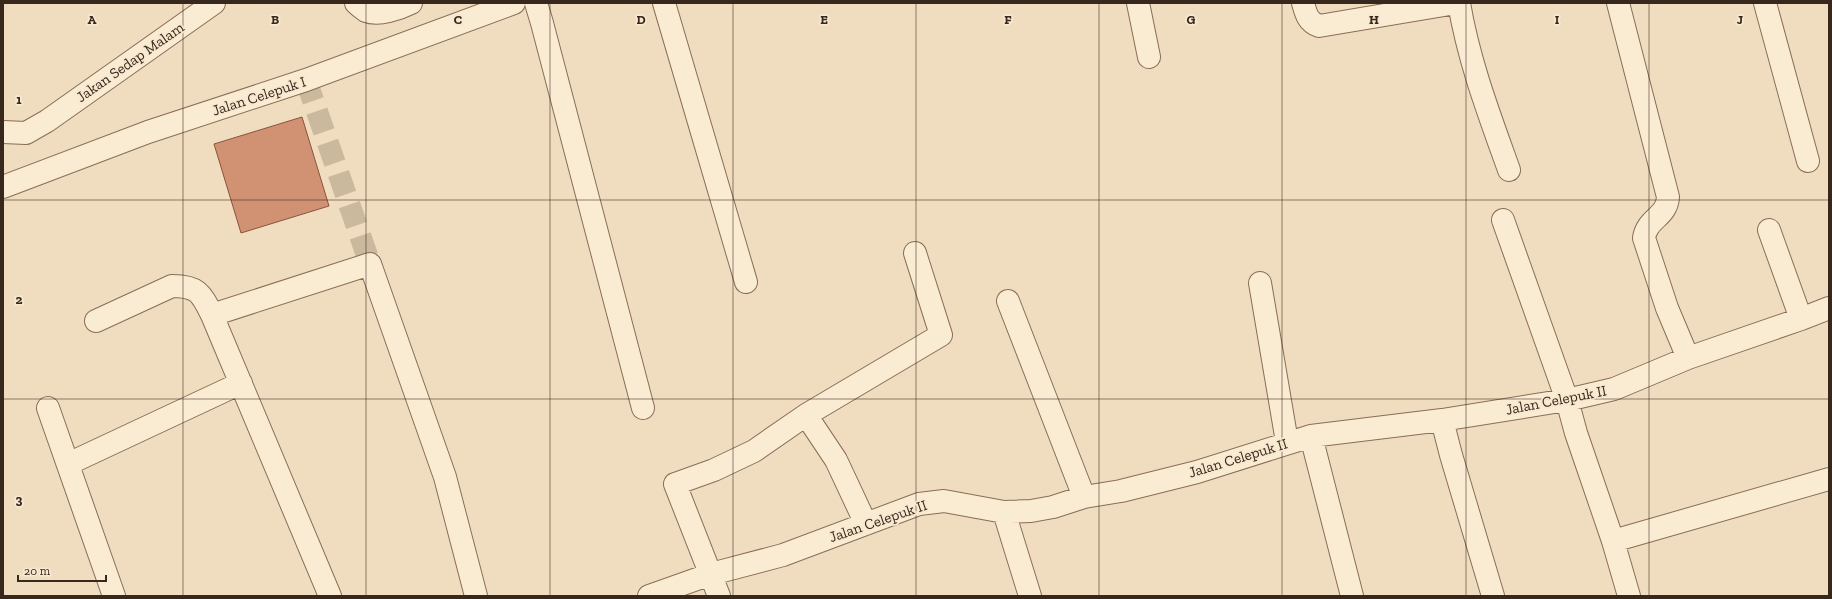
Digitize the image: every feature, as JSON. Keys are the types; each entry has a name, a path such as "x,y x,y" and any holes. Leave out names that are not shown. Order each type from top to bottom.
{"street":[{"name":"Jakan Sedap Malam","path":"3,132 26,133 47,121 214,3"},
{"path":"356,3 365,11 373,13 392,10 411,3"},
{"name":"Jalan Celepuk I","path":"3,187 148,132 306,80 514,3"},
{"path":"536,3 643,408"},
{"path":"664,3 746,282"},
{"path":"1138,3 1148,57"},
{"path":"1303,3 1308,18 1313,24 1319,26 1432,5 1458,3 1464,34 1474,70 1509,170"},
{"path":"1618,3 1668,197 1668,205 1663,212 1652,220 1646,230 1644,238 1666,308 1688,358"},
{"path":"1765,3 1808,161"},
{"path":"1503,220 1566,400 1613,541 1629,596"},
{"path":"1769,230 1801,319"},
{"path":"719,596 675,484 714,470 754,451 806,415 941,336 915,254"},
{"path":"212,315 370,264 445,477 476,596"},
{"path":"1260,283 1287,442"},
{"path":"96,322 172,286 185,286 194,289 201,294 212,315 330,596"},
{"path":"1008,301 1084,497"},
{"name":"Jalan Celepuk II","path":"650,596 711,574 783,555 919,504 944,500 1004,512 1031,511 1053,508 1084,497 1121,491 1197,472 1287,442 1311,436 1442,420 1566,400 1614,389 1688,358 1829,308"},
{"path":"68,464 241,383"},
{"path":"48,408 114,596"},
{"path":"806,415 836,460 866,524"},
{"path":"1442,420 1493,596"},
{"path":"1311,436 1352,596"},
{"path":"1613,541 1829,479"},
{"path":"1004,512 1030,596"}],"building":[{"path":"302,117 329,206 241,233 214,144"}],"tunnel":[{"path":"306,80 370,264"}]}
